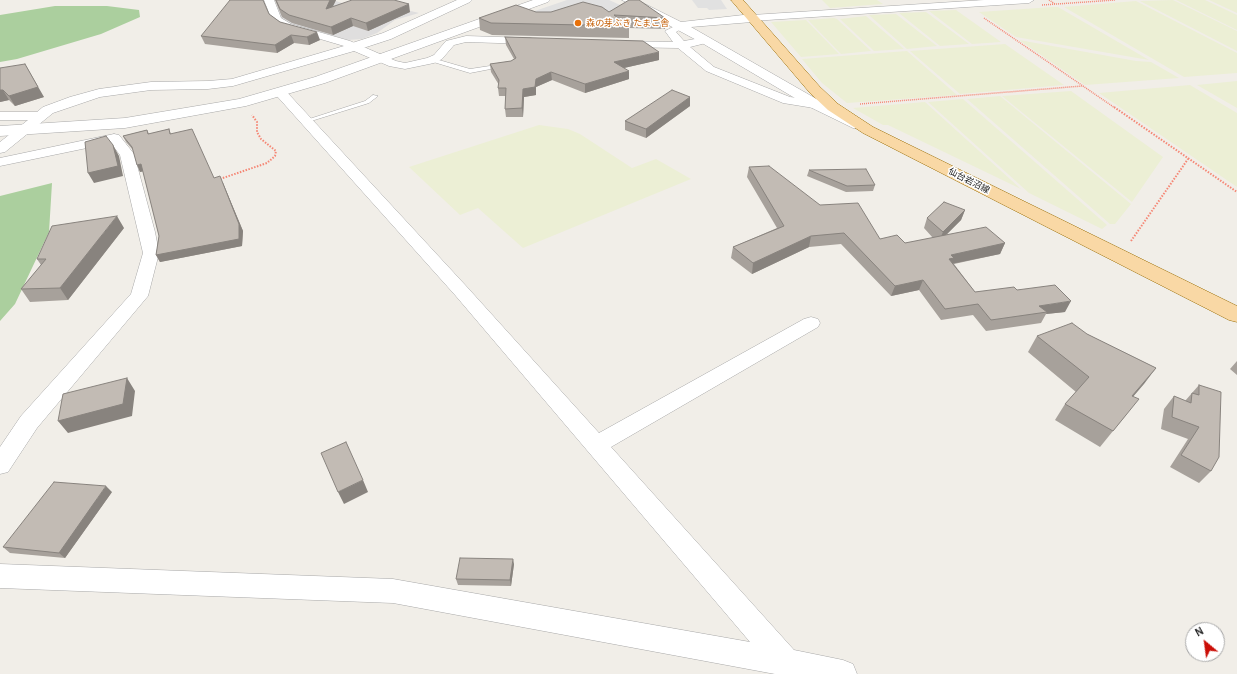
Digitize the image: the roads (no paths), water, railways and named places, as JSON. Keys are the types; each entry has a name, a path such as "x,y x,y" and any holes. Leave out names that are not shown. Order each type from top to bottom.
{"main road":[{"name":"仙台岩沼線","path":"737,0 815,90 833,107 868,130 1237,314"}],"street":[{"path":"269,0 277,20 287,26 354,46 380,59 393,64 405,66 432,60 438,57 450,43 466,39 544,42"},
{"path":"0,149 21,130 48,110 74,100 99,93 151,86 208,85 233,82 386,36 466,0"},
{"path":"380,59 396,48 520,0"},
{"path":"0,131 125,123 241,103 280,92 380,59 544,0"},
{"path":"628,0 681,26 815,104 868,130"},
{"path":"833,107 787,100 710,69 681,45 670,31 687,24 752,18 1029,0"},
{"path":"606,44 681,45 706,40"},
{"path":"280,92 456,286 786,662"},
{"path":"0,116 40,116"},
{"path":"0,162 58,152 114,138 122,131 125,123"},
{"path":"0,465 29,422 139,296 151,253 127,154 114,138"},
{"path":"596,445 811,323"},
{"path":"0,576 393,592 786,662 843,674"}],"lane":[{"path":"432,60 470,71 512,65"},
{"path":"306,121 367,102 376,96"}],"place":[{"name":"森の芽ぶき たまご舎","path":"578,23"}]}
